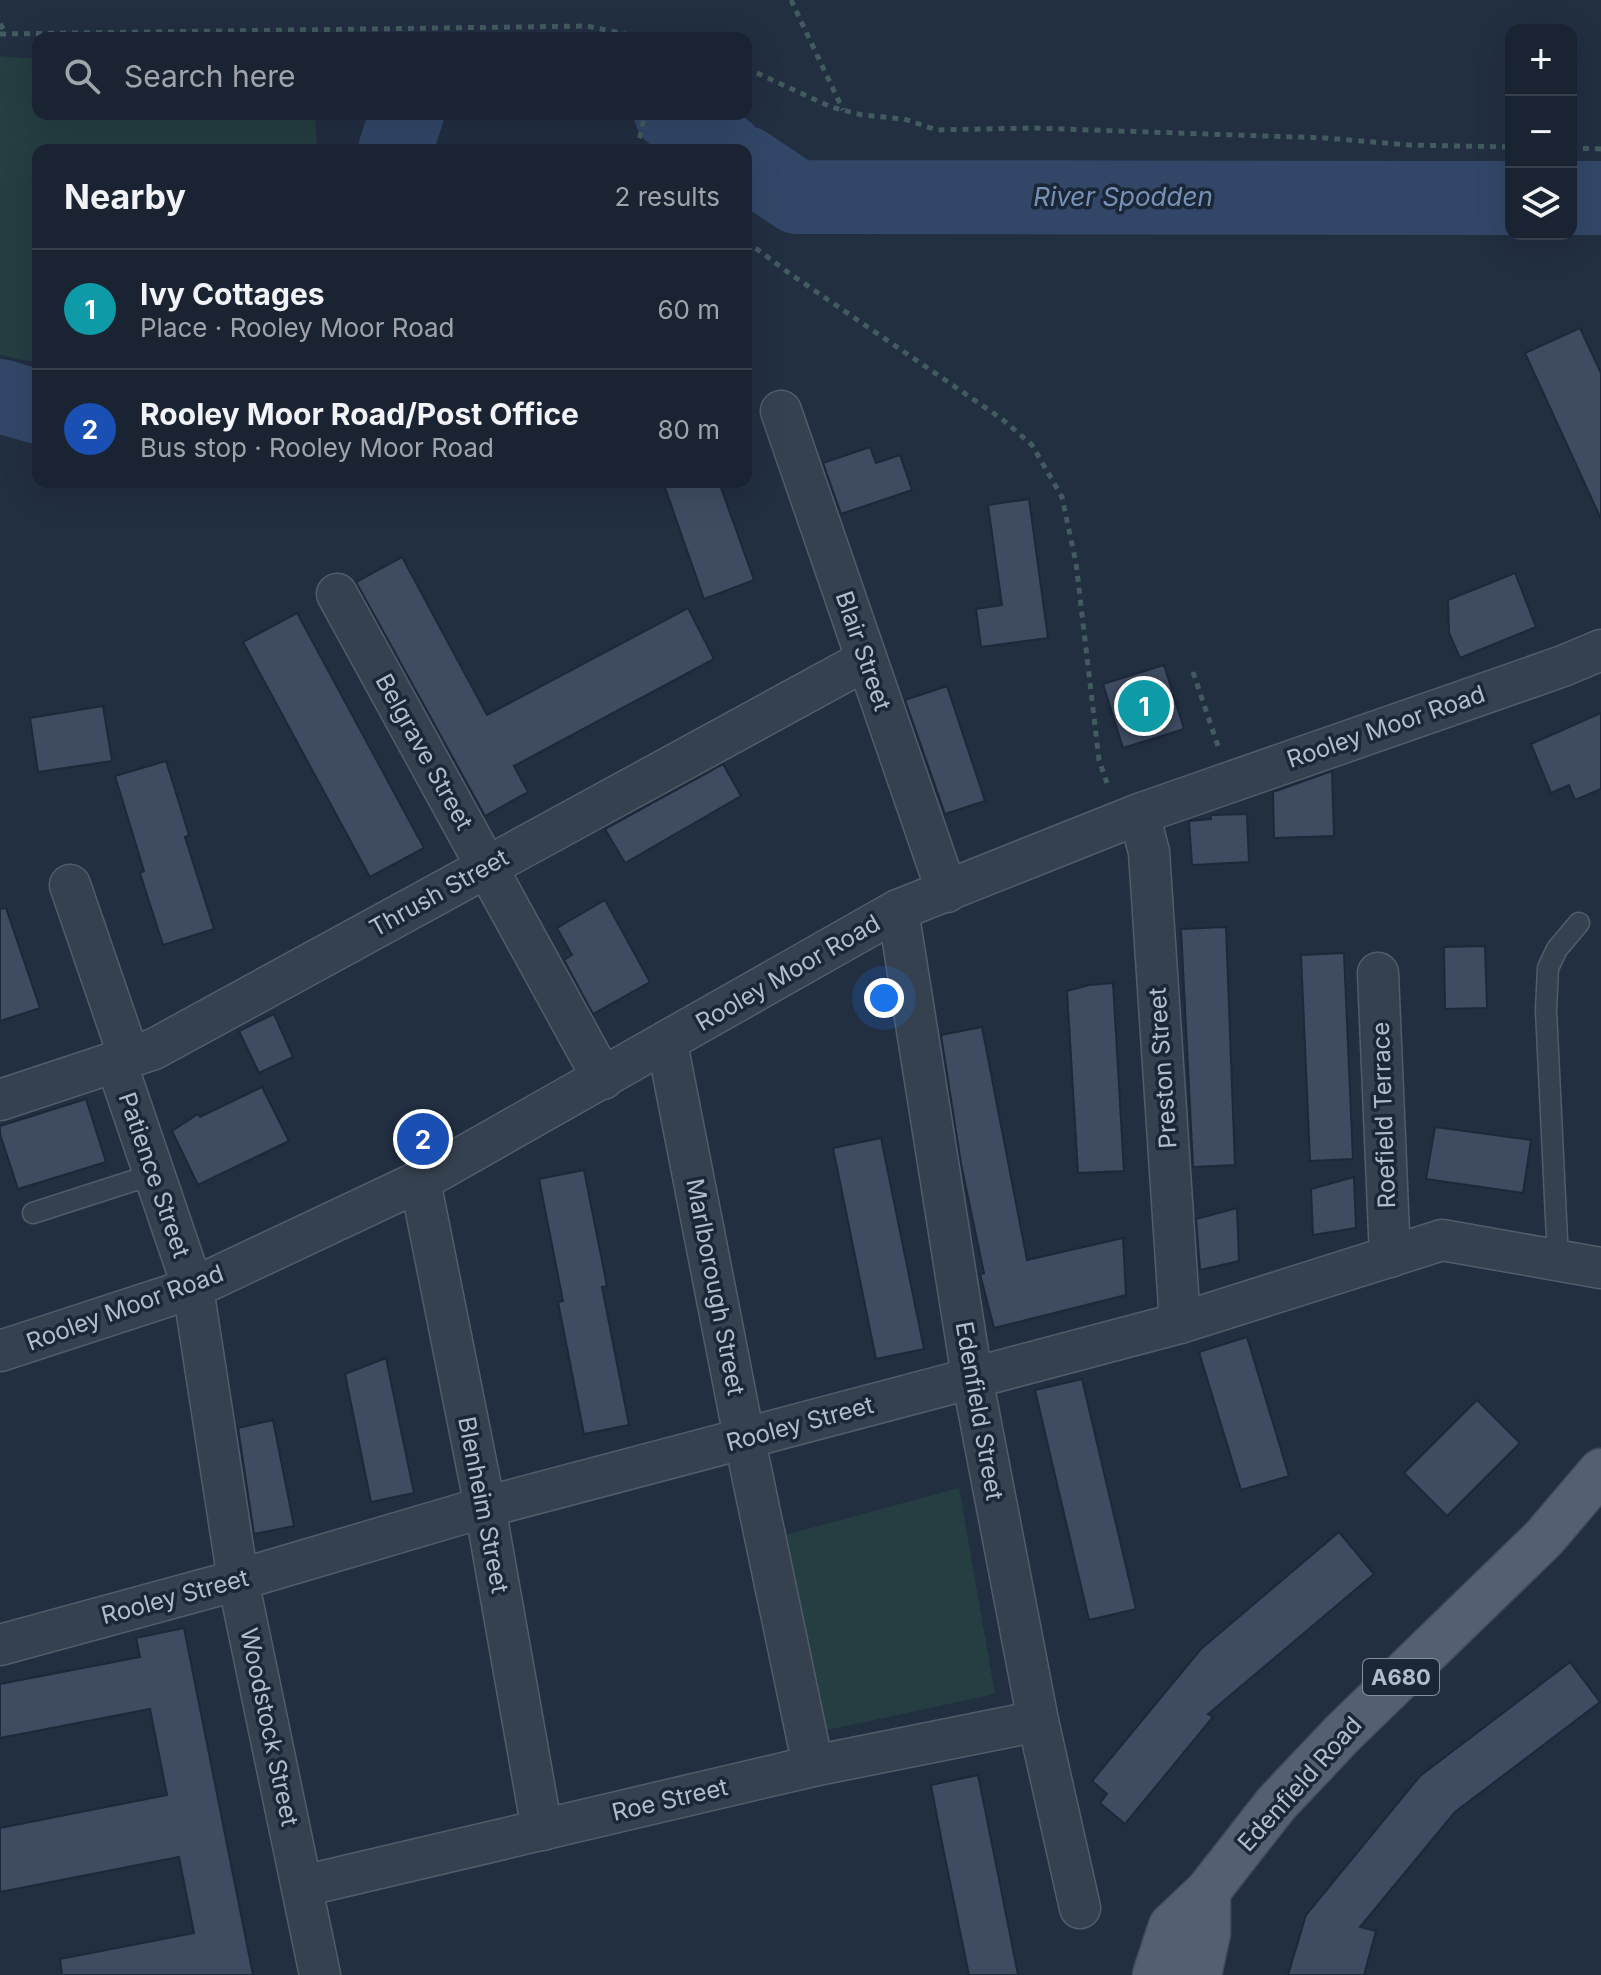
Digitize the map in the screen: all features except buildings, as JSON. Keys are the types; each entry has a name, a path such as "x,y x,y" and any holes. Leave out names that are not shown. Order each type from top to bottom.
{"main road":[{"name":"Edenfield Road","path":"1155,1975 1171,1926 1208,1891 1276,1804 1342,1734 1544,1538 1601,1471"},
{"path":"1199,1975 1208,1933 1208,1891"}],"street":[{"name":"Blair Street","path":"781,411 947,892"},
{"name":"Belgrave Street","path":"337,594 603,1079"},
{"name":"Rooley Moor Road","path":"0,1351 193,1288 420,1181 898,910 1130,818 1601,650"},
{"name":"Thrush Street","path":"0,1100 154,1049 866,660"},
{"name":"Preston Street","path":"1130,818 1149,852 1180,1323"},
{"name":"Patience Street","path":"70,885 154,1174 193,1288"},
{"name":"Edenfield Street","path":"898,910 972,1377 1038,1721 1080,1908"},
{"name":"Roefield Terrace","path":"1378,973 1390,1257"},
{"name":"Marlborough Street","path":"667,1043 813,1766"},
{"name":"Blenheim Street","path":"420,1181 485,1507 542,1830"},
{"name":"Rooley Street","path":"0,1645 238,1580 485,1507 1180,1323 1442,1240 1601,1268"},
{"name":"Woodstock Street","path":"193,1288 238,1580 320,1975"},
{"name":"Roe Street","path":"303,1886 813,1766 1038,1721"}],"lane":[{"path":"1558,1260 1546,1010 1548,968 1557,949 1579,923"},
{"path":"33,1213 154,1174"}],"path":[{"path":"791,0 843,110"},
{"path":"0,24 3,34 32,34"},
{"path":"149,32 587,26 615,32"},
{"path":"752,71 831,107 904,119 937,130 1033,128 1505,147"},
{"path":"638,144 644,120"},
{"path":"1577,148 1601,149"},
{"path":"752,245 1002,419 1032,445 1062,497 1076,563 1099,760 1130,818"},
{"path":"1193,672 1231,781"}],"green space":[{"path":"0,56 32,59 32,120 315,120 317,144 32,144 32,362 0,355"},
{"path":"959,1488 995,1694 823,1731 785,1535"}],"waterway":[{"name":"River Spodden","path":"397,144 405,120"},
{"name":"River Spodden","path":"680,120 717,144"},
{"name":"River Spodden","path":"752,167 797,197 1505,198"},
{"name":"River Spodden","path":"1577,198 1601,198"},
{"name":"River Spodden","path":"0,396 32,405"}],"place":[{"name":"Ivy Cottages","path":"1144,706"},
{"name":"Rooley Moor Road/Post Office","path":"423,1139"}]}
